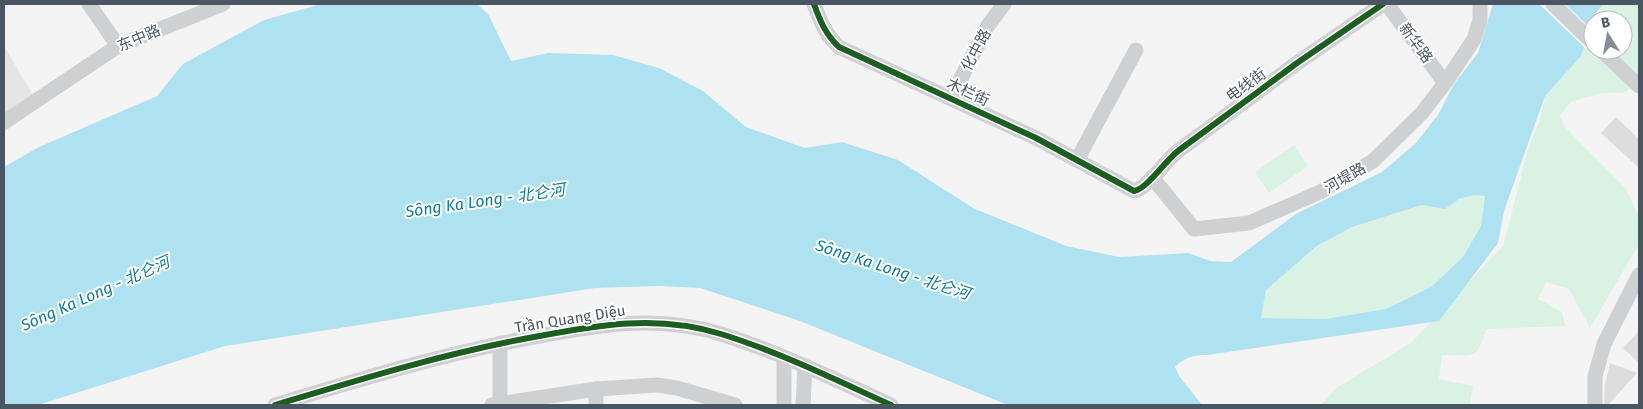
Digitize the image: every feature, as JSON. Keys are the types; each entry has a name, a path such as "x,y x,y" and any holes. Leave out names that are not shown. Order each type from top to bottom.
{"street":[{"path":"89,4 118,46"},
{"name":"东中路","path":"4,122 118,46 223,4"},
{"name":"木栏街","path":"814,4 821,24 830,39 839,48 951,98 1077,160 1129,190"},
{"name":"化中路","path":"951,98 987,27 1004,4"},
{"name":"电线街","path":"1129,190 1139,190 1178,151 1297,63 1383,4"},
{"name":"新华路","path":"1387,4 1445,83"},
{"name":"河堤路","path":"1152,177 1194,229 1249,223 1320,192 1373,161 1422,114 1474,39 1480,20 1480,4"},
{"path":"1553,4 1583,33"},
{"path":"1077,160 1136,50"},
{"path":"1614,60 1636,77"},
{"path":"1595,405 1595,376 1604,344 1639,275"},
{"name":"Trần Quang Diệu","path":"275,405 422,361 500,343 605,323 647,321 720,333 784,358 891,405"},
{"path":"500,343 497,405 596,389 657,385 692,399 735,405"},
{"path":"784,358 784,405"},
{"path":"803,405 805,367"},
{"path":"596,389 596,405"}],"shaded area":[{"path":"4,46 40,107 4,132"}],"green space":[{"path":"1604,4 1639,4 1639,83 1626,92 1597,94 1571,102 1560,115 1564,126 1626,189 1638,215 1639,244 1590,328 1569,289 1546,282 1538,299 1562,312 1565,326 1486,329 1480,347 1473,354 1442,355 1439,379 1473,386 1470,404 1321,405 1336,388 1411,343 1503,246 1529,146 1540,120 1545,96 1581,56 1583,50 1583,60 1633,60 1633,10 1600,10"},
{"path":"1294,145 1308,166 1269,193 1255,172"},
{"path":"1473,195 1485,196 1481,226 1463,257 1431,287 1386,309 1325,319 1261,319 1266,290 1318,246 1352,227 1422,205 1445,209 1459,199"}],"water":[{"name":"Sông Ka Long - 北仑河","path":"321,4 477,4 488,14 511,61 548,53 613,55 659,68 703,91 746,127 805,148 842,142 898,160 973,208 1066,246 1119,257 1189,253 1210,261 1231,262 1296,214 1382,172 1416,143 1438,115 1454,84 1478,53 1493,4 1604,4 1599,10 1583,10 1583,50 1581,56 1545,96 1504,211 1498,243 1439,321 1190,357 1175,367 1179,376 1202,405 1008,405 800,321 700,288 660,286 595,288 225,346 38,405 4,405 4,167 39,147 157,96 183,64 264,20","holes":["1473,195 1485,196 1481,226 1463,257 1431,287 1386,309 1325,319 1261,318 1266,290 1317,246 1352,227 1422,205 1445,209 1459,199"]}],"pier":[{"path":"1539,4 1565,4 1583,21 1583,46"}],"building":[{"path":"1616,117 1639,139 1639,168 1601,133"},
{"path":"1639,331 1639,363 1623,348"},
{"path":"1610,363 1637,373 1608,405 1604,405 1605,384"}],"cycle path":[{"path":"814,4 830,38 839,47 1036,138 1134,191 1145,185 1178,151 1297,63 1383,4"},
{"path":"275,405 404,367 501,343 628,323 674,324 721,334 764,349 891,405"}]}
